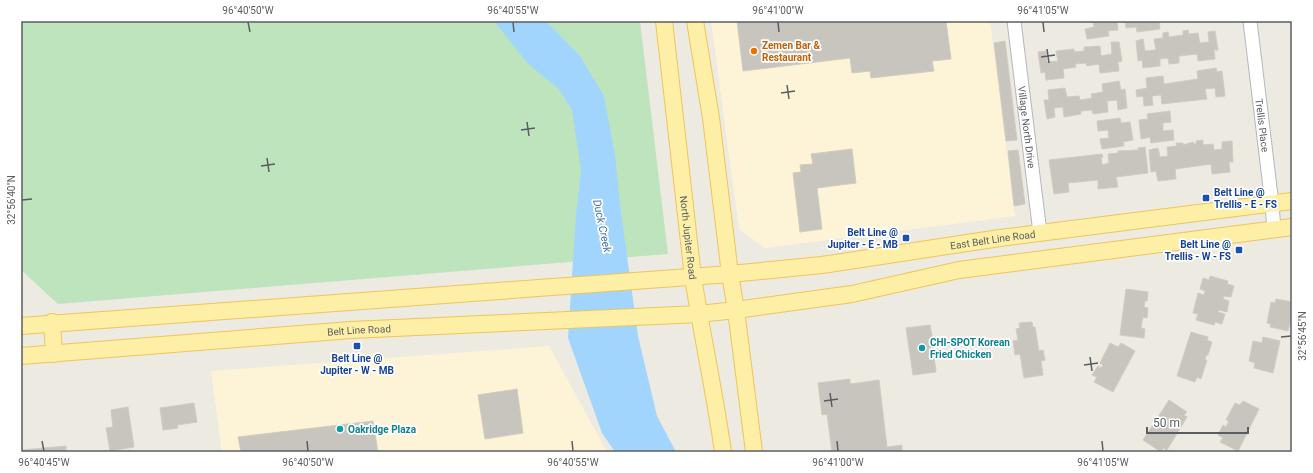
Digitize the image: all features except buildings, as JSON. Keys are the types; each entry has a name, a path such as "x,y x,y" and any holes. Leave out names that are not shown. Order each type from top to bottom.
{"main road":[{"name":"North Jupiter Road","path":"664,21 698,314 723,452"},
{"path":"695,21 712,125 754,452"},
{"name":"East Belt Line Road","path":"693,277 822,265 1000,238 1292,201"},
{"path":"698,314 852,294 959,270 1292,227"},
{"path":"21,326 52,322 399,299 693,277"},
{"name":"Belt Line Road","path":"21,356 351,330 698,314"},
{"path":"52,322 54,354"}],"street":[{"name":"Village North Drive","path":"1014,21 1040,233"},
{"name":"Trellis Place","path":"1250,21 1274,230"}],"shaded area":[{"path":"711,21 990,21 1015,216 765,248 739,229"},
{"name":"Oakridge Plaza","path":"549,346 607,452 222,452 211,371"}],"green space":[{"path":"21,21 640,21 668,254 58,304 21,270"}],"water":[{"name":"Duck Creek","path":"494,21 546,21 580,56 604,96 615,155 620,205 638,336 657,416 676,452 615,452 602,433 568,338 576,215 581,170 572,110 559,89 528,64"}],"place":[{"name":"Zemen Bar & Restaurant","path":"754,51"},
{"name":"Belt Line @ Trellis - E - FS","path":"1206,198"},
{"name":"Belt Line @ Jupiter - E - MB","path":"906,238"},
{"name":"Belt Line @ Trellis - W - FS","path":"1239,250"},
{"name":"Belt Line @ Jupiter - W - MB","path":"357,346"},
{"name":"CHI-SPOT Korean Fried Chicken","path":"922,348"},
{"name":"Oakridge Plaza","path":"340,429"}]}
